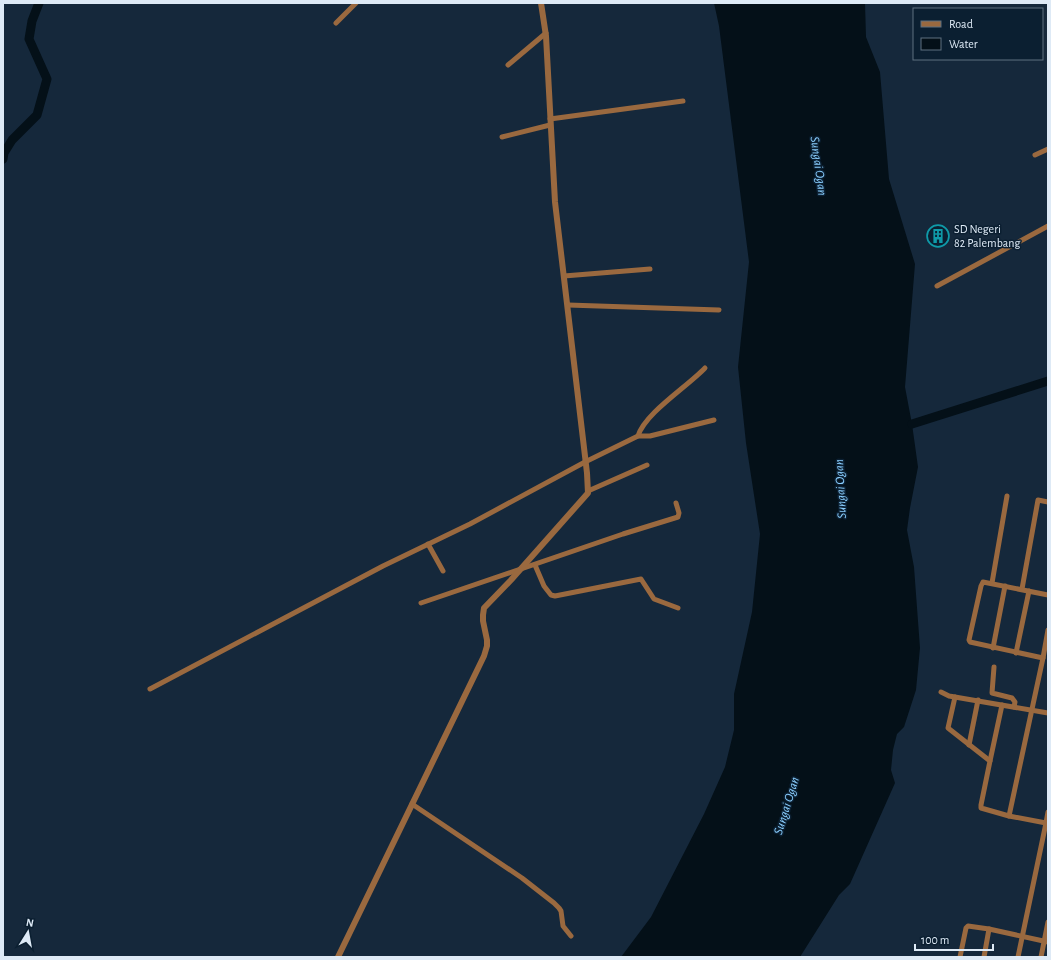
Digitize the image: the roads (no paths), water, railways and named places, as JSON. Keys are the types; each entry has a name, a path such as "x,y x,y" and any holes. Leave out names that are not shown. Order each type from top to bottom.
{"street":[{"path":"336,22 356,3"},
{"path":"338,957 485,652 487,640 482,615 484,608 520,570 588,493 568,305 555,202 546,33 541,3"},
{"path":"508,65 546,33"},
{"path":"502,137 550,122 683,101"},
{"path":"1035,155 1048,148"},
{"path":"937,286 1048,226"},
{"path":"564,276 650,269"},
{"path":"568,305 718,310"},
{"path":"638,436 642,426 660,408 695,379 705,368"},
{"path":"150,689 383,566 429,546 585,462 638,436 650,436 714,420"},
{"path":"588,489 646,465"},
{"path":"992,583 1007,496"},
{"path":"1022,589 1038,500 1048,502"},
{"path":"421,603 623,534 678,517 680,513 676,503"},
{"path":"429,546 443,571"},
{"path":"535,565 544,586 551,595 555,596 641,580 654,599 678,608"},
{"path":"1043,658 993,648 970,642 969,640 983,582 1048,595"},
{"path":"993,648 1005,586"},
{"path":"1016,653 1029,591"},
{"path":"1009,816 1048,630"},
{"path":"994,668 992,693 1012,698 1015,702 1014,707"},
{"path":"941,692 955,697 1048,713"},
{"path":"955,697 948,728 990,761"},
{"path":"969,745 978,700"},
{"path":"1002,705 981,808 1009,816 1047,823"},
{"path":"412,804 522,878 549,899 559,908 563,926 571,936"},
{"path":"1018,957 1047,823 1048,812"},
{"path":"1041,957 1046,941 1048,922"},
{"path":"960,957 967,927 989,929 1046,941"},
{"path":"984,957 989,929"}],"water":[{"name":"Sungai Ogan","path":"714,3 865,3 866,37 880,72 889,179 915,264 905,387 918,467 907,530 914,567 920,648 916,690 904,727 897,734 893,750 891,770 895,783 850,884 839,895 800,957 621,957 651,917 704,814 725,767 734,730 734,694 752,612 760,534 746,443 738,367 749,262 719,26"}],"waterway":[{"path":"3,159 4,153 12,140 37,115 47,79 29,39 32,21 39,3"},
{"path":"912,424 1048,381"}],"place":[{"name":"SD Negeri 82 Palembang","path":"938,236"}]}
